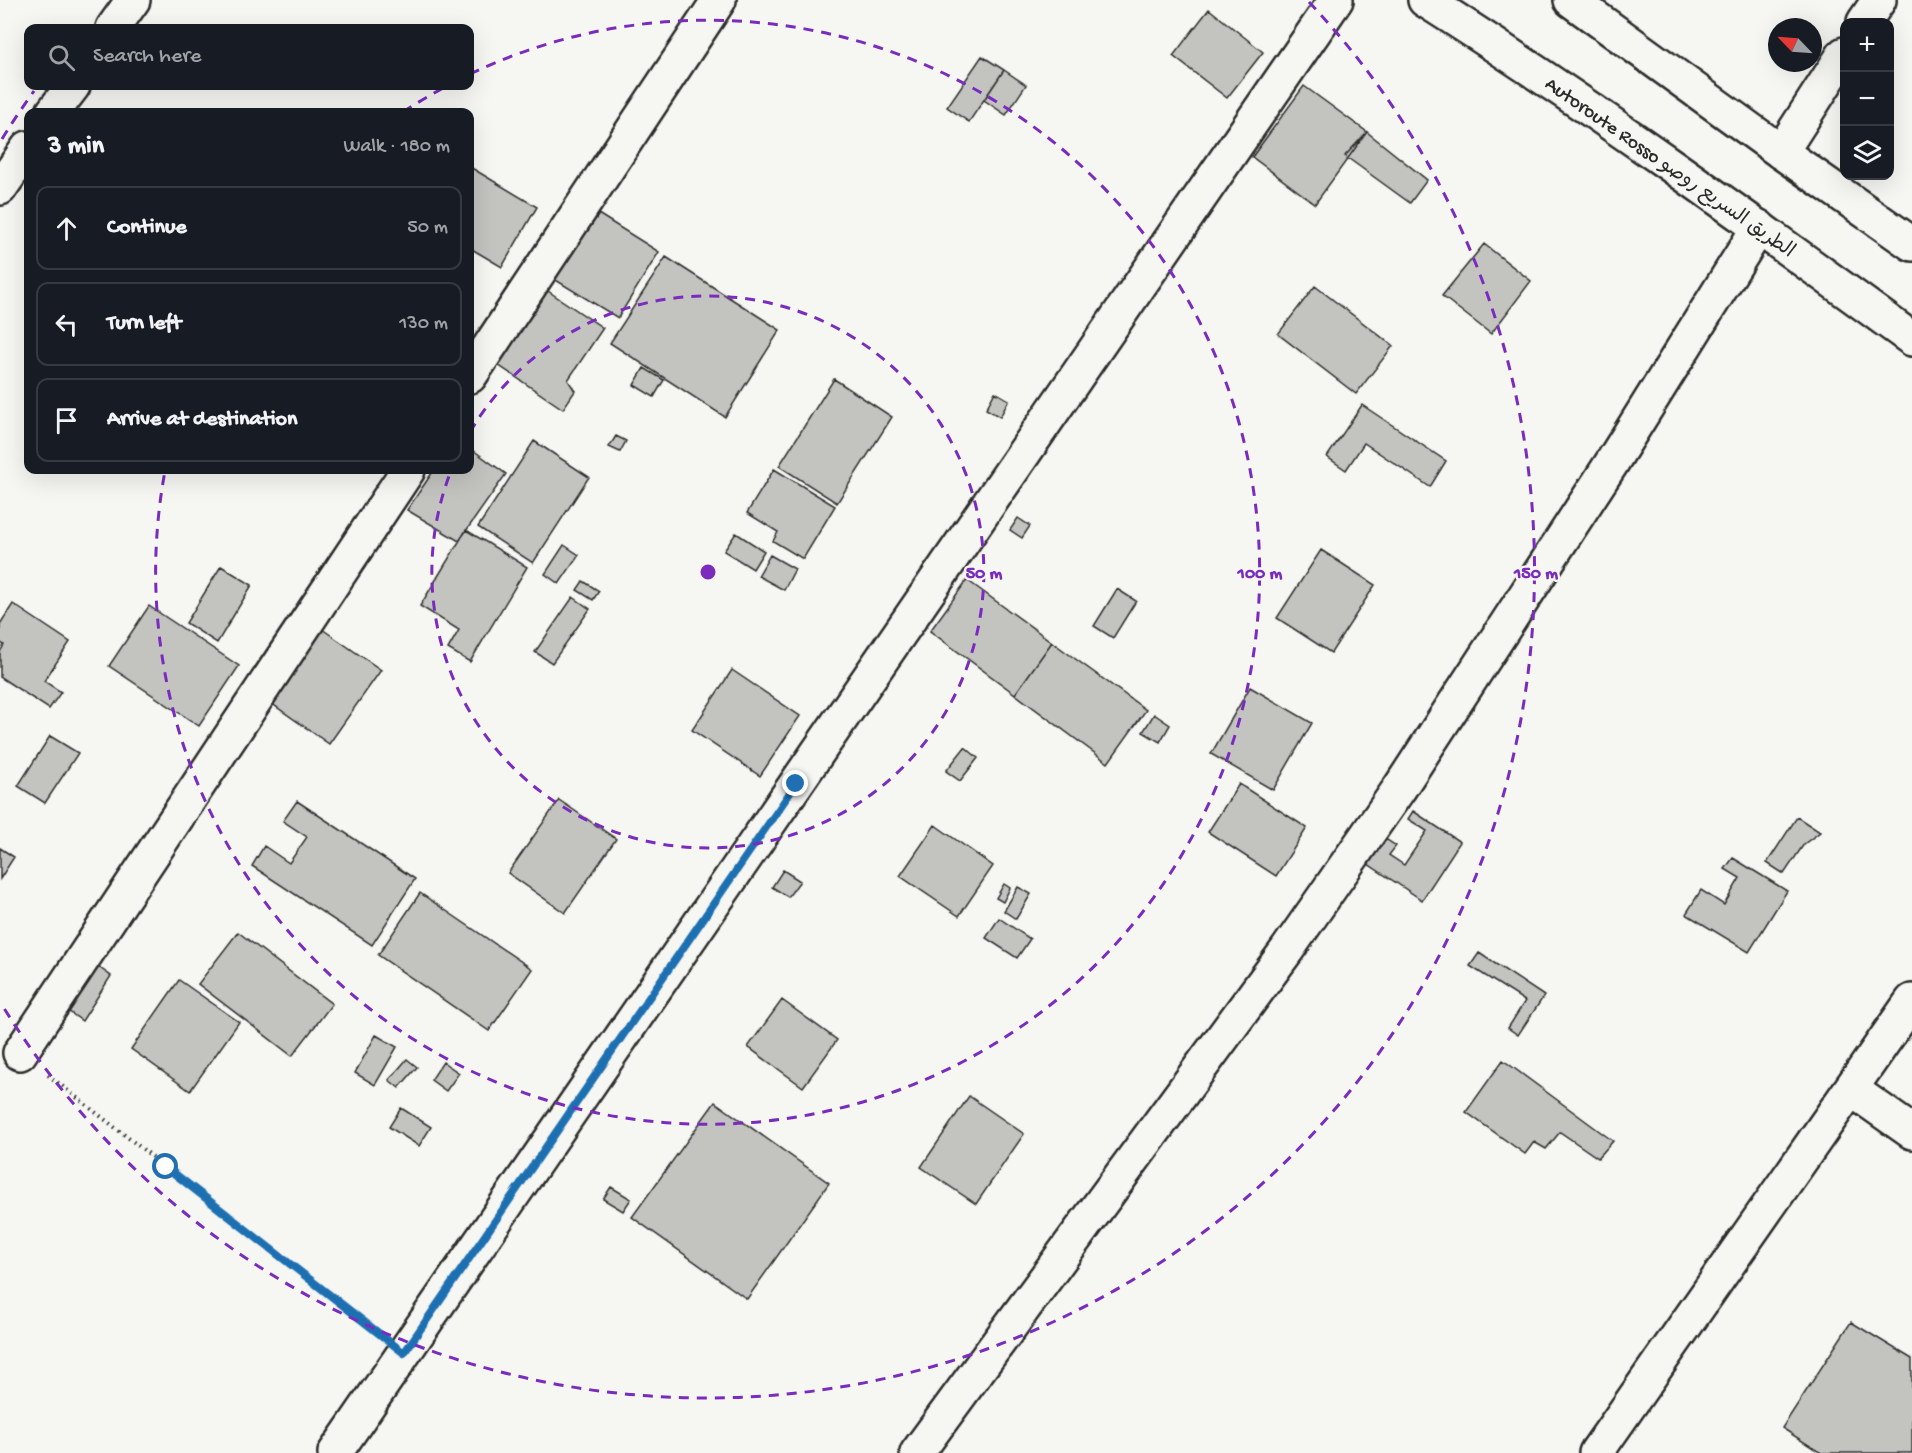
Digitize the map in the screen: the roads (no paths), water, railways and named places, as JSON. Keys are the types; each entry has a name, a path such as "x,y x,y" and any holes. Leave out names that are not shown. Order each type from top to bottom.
{"main road":[{"path":"116,24 133,0"},
{"path":"474,370 719,0"},
{"path":"335,1453 1336,0"},
{"name":"Autoroute Rosso الطريق السريع روصو","path":"1425,0 1523,62 1759,227 1912,339"},
{"path":"1571,0 1912,244"},
{"path":"1867,18 1879,0"},
{"path":"1781,152 1840,62"},
{"path":"56,108 70,90"},
{"path":"0,188 24,153"},
{"path":"917,1453 1273,969 1399,789 1611,464 1759,227"},
{"path":"20,1053 405,474"},
{"path":"1596,1453 1912,1001"},
{"path":"1851,1089 1912,1132"}]}
